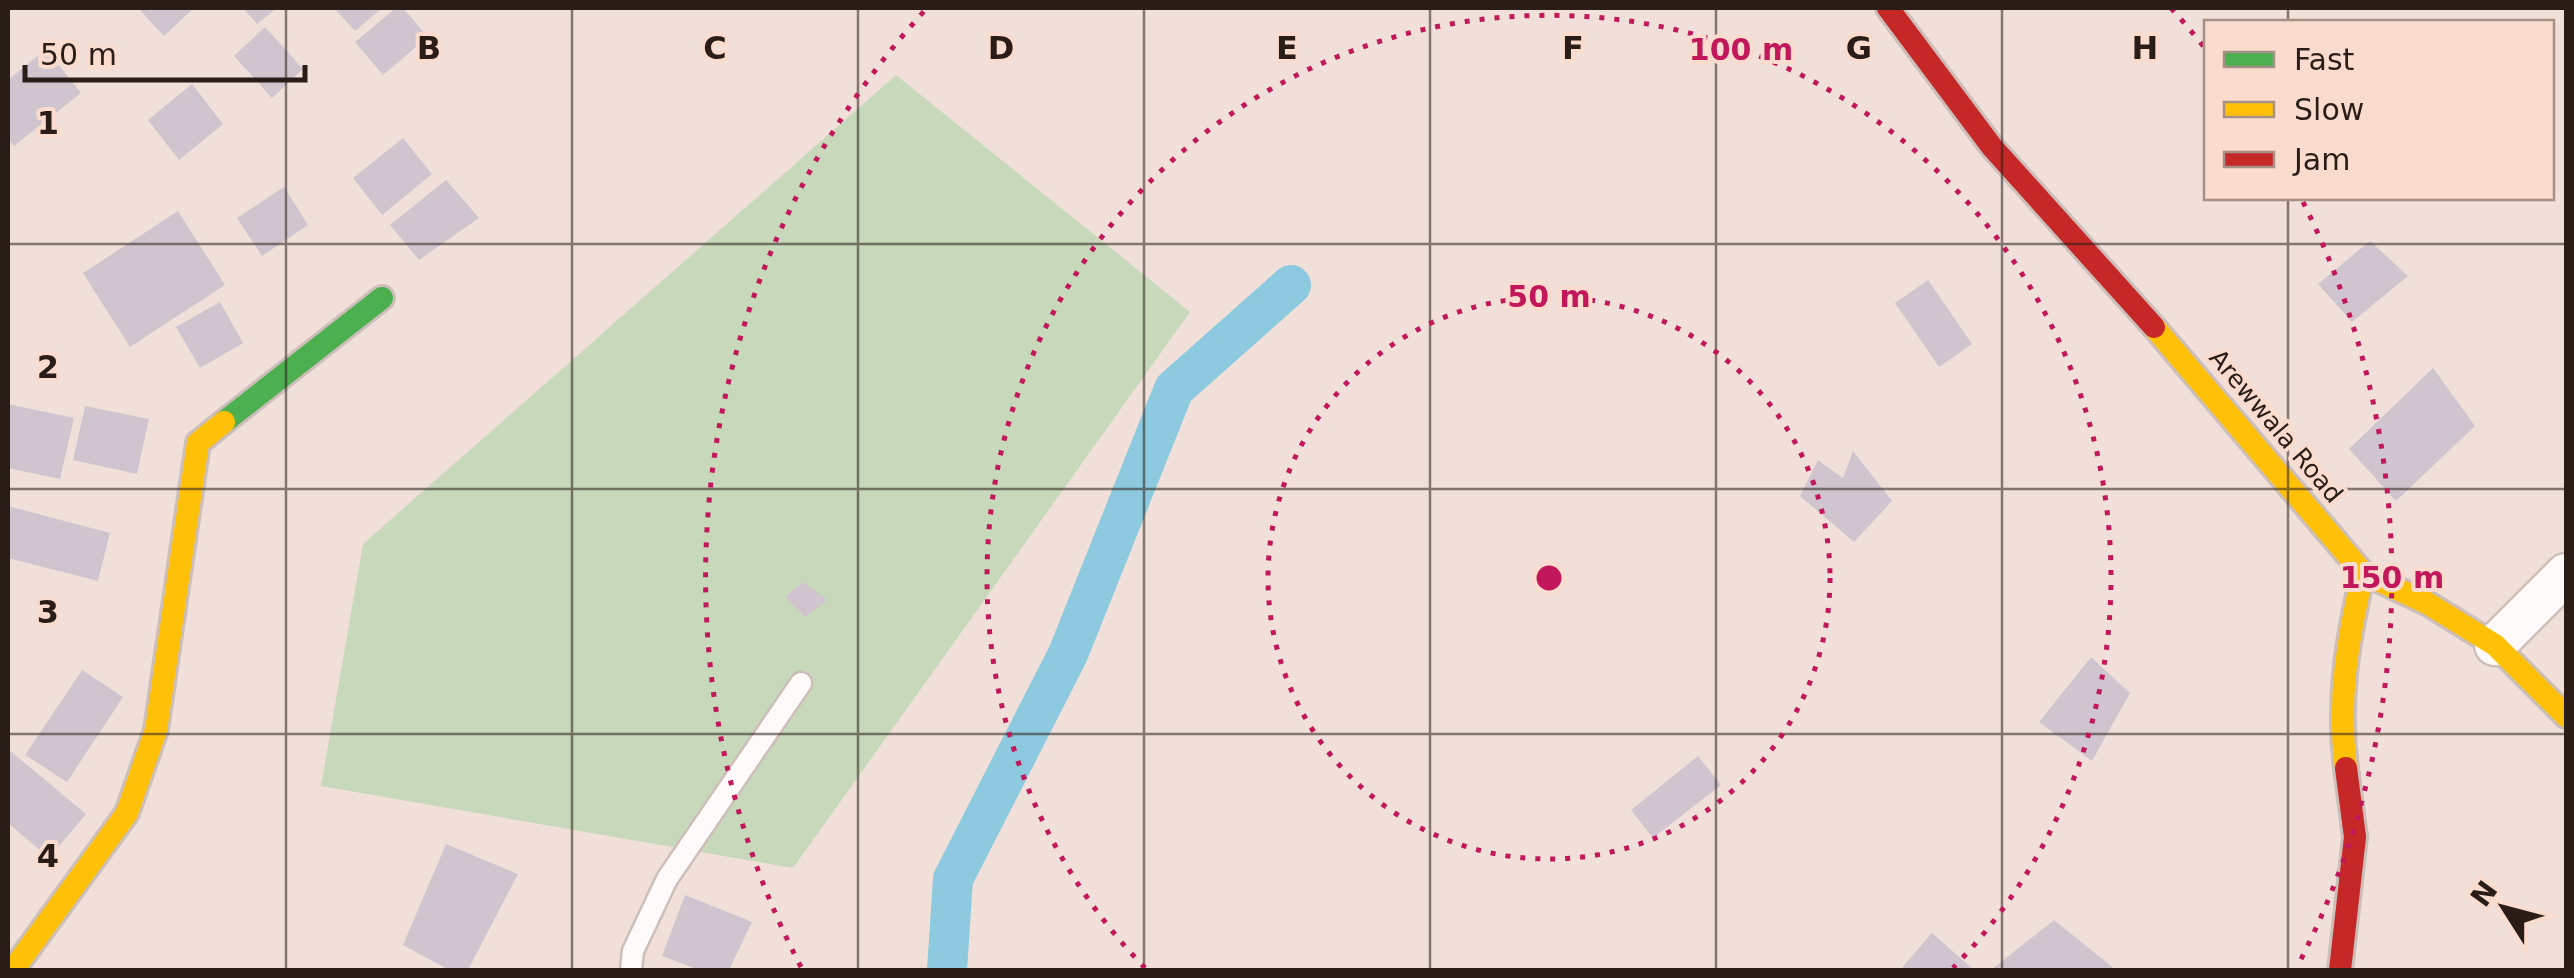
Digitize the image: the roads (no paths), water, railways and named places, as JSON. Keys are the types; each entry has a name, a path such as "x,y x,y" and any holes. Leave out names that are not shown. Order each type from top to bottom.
{"street":[{"name":"Arewwala Road","path":"1888,8 1992,148 2200,378 2363,573"},
{"path":"12,970 127,813 156,730 198,444 382,298"},
{"path":"2340,970 2355,837 2341,733 2345,652 2363,573 2427,602 2495,645 2566,716"},
{"path":"2495,645 2566,574"}],"lane":[{"path":"631,970 634,951 667,879 801,683"}],"waterway":[{"path":"947,970 953,879 1068,654 1174,389 1291,285"}]}
